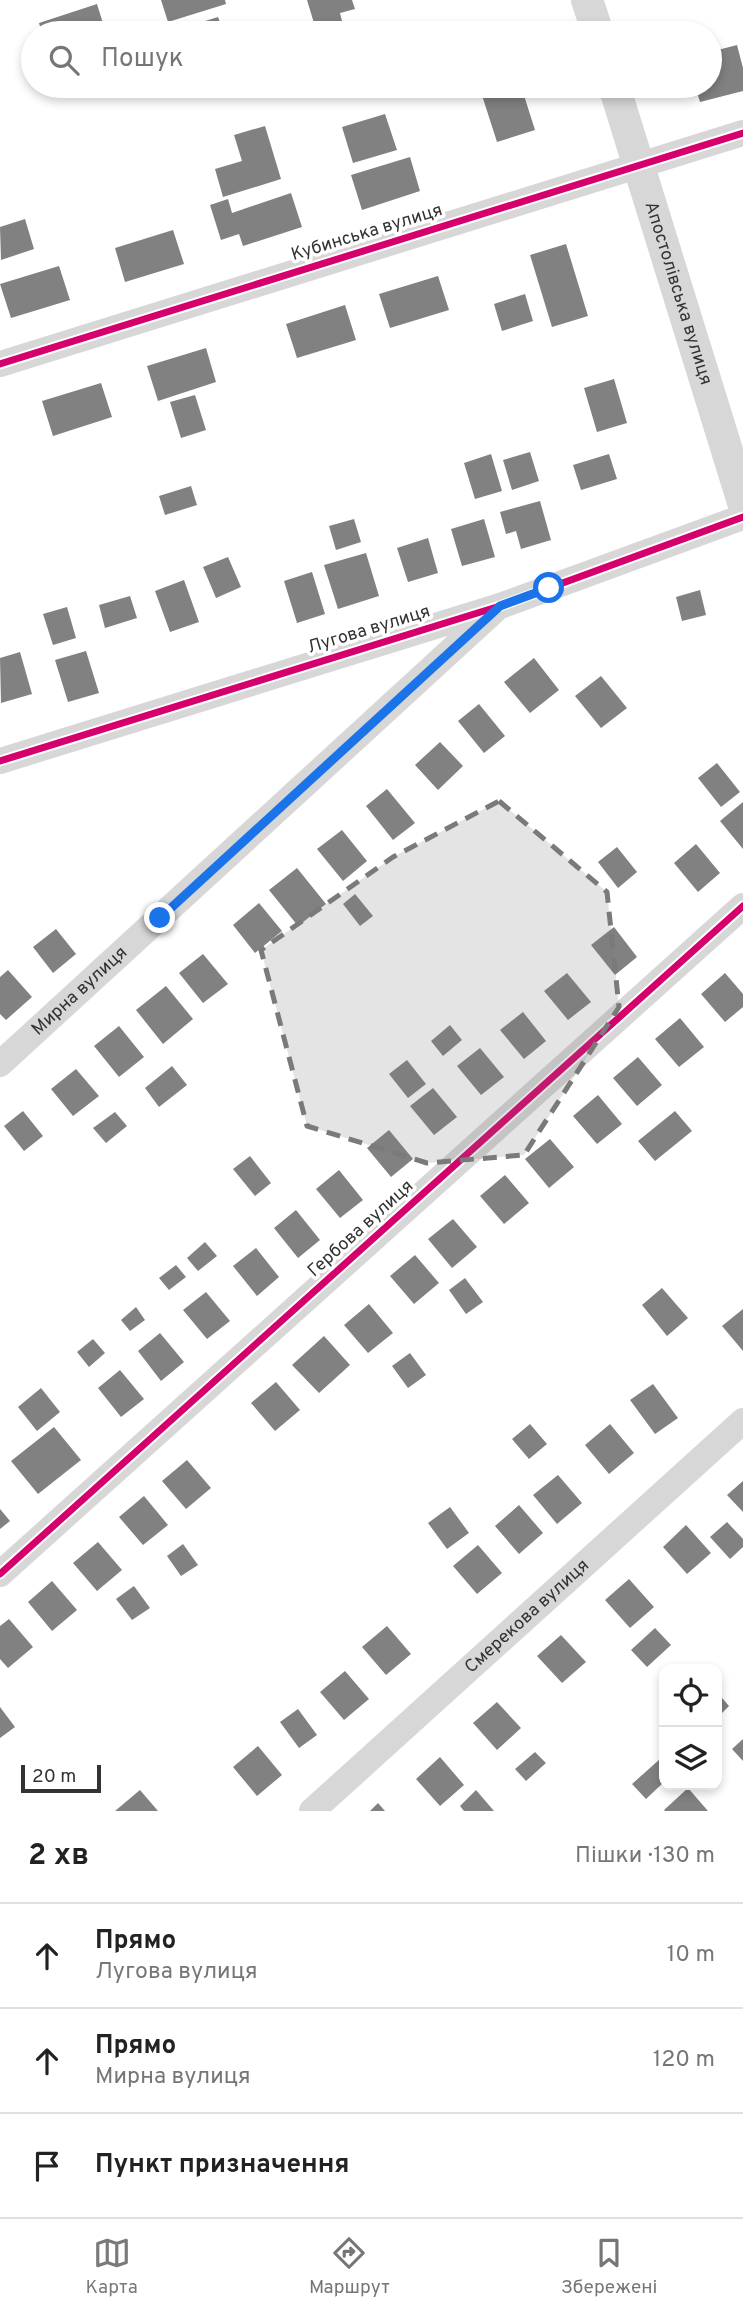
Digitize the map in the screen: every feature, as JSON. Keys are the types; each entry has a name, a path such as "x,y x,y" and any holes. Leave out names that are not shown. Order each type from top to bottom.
{"street":[{"path":"587,0 593,21"},
{"name":"Апостолівська вулиця","path":"618,98 743,502"},
{"name":"Кубинська вулиця","path":"0,364 743,133"},
{"name":"Лугова вулиця","path":"0,761 500,606 743,517"},
{"name":"Мирна вулиця","path":"0,1064 500,606"},
{"name":"Гербова вулиця","path":"0,1574 743,906"},
{"name":"Смерекова вулиця","path":"312,1811 743,1421"}],"highlighted area":[{"path":"499,801 607,892 619,1007 524,1155 427,1163 307,1126 261,950 393,857"}],"building":[{"path":"161,0 225,0 226,4 168,21"},
{"path":"307,0 352,0 355,9 340,13 342,21 313,21"},
{"path":"97,4 102,21 45,21"},
{"path":"737,45 743,68 743,91 722,96 722,49"},
{"path":"483,98 525,98 535,130 497,142"},
{"path":"699,98 716,98 700,102"},
{"path":"385,114 397,150 353,163 342,127"},
{"path":"265,126 281,179 223,197 215,169 242,161 234,135"},
{"path":"410,157 420,191 362,210 351,175"},
{"path":"291,193 302,227 243,246 239,234 221,240 210,205 228,199 232,213"},
{"path":"25,219 34,249 1,260 0,227"},
{"path":"173,230 184,264 125,282 115,248"},
{"path":"566,244 588,316 552,327 530,255"},
{"path":"59,266 70,300 11,318 0,284"},
{"path":"438,276 449,310 390,328 379,294"},
{"path":"525,294 533,321 502,331 494,304"},
{"path":"345,305 356,340 297,358 286,324"},
{"path":"206,348 216,382 158,401 147,366"},
{"path":"614,379 627,423 597,432 584,388"},
{"path":"101,383 112,417 53,436 42,401"},
{"path":"195,395 206,430 181,438 170,402"},
{"path":"530,452 539,481 512,490 503,460"},
{"path":"491,454 502,491 475,499 464,463"},
{"path":"609,454 617,479 581,490 573,465"},
{"path":"191,486 197,505 165,515 159,496"},
{"path":"540,501 551,540 521,549 516,531 506,534 500,512"},
{"path":"354,519 361,542 336,550 329,526"},
{"path":"484,519 495,557 462,566 451,529"},
{"path":"428,538 438,573 408,582 397,548"},
{"path":"366,553 379,596 338,609 324,565"},
{"path":"228,557 241,587 216,598 203,567"},
{"path":"312,572 325,614 297,623 284,581"},
{"path":"184,580 199,622 170,632 155,591"},
{"path":"700,590 706,615 682,621 676,597"},
{"path":"130,596 137,618 105,628 99,605"},
{"path":"67,607 76,638 53,645 43,614"},
{"path":"86,651 99,693 68,702 55,660"},
{"path":"20,652 32,694 1,703 0,658"},
{"path":"534,658 559,690 530,713 504,682"},
{"path":"601,676 627,708 601,728 575,696"},
{"path":"479,704 505,736 484,753 458,721"},
{"path":"440,742 463,766 438,790 415,765"},
{"path":"717,763 740,792 721,807 698,778"},
{"path":"387,789 415,823 393,840 366,806"},
{"path":"743,802 743,849 720,821"},
{"path":"342,830 367,861 343,881 317,849"},
{"path":"696,844 720,873 698,892 674,863"},
{"path":"617,847 637,872 618,888 598,862"},
{"path":"297,868 326,904 298,926 269,890"},
{"path":"355,894 373,916 360,926 343,904"},
{"path":"259,903 282,931 255,953 233,925"},
{"path":"614,927 637,957 615,975 591,945"},
{"path":"56,929 76,954 53,973 33,947"},
{"path":"203,954 228,984 203,1003 179,973"},
{"path":"8,970 32,997 6,1020 0,1014 0,977"},
{"path":"567,973 591,1002 568,1020 544,991"},
{"path":"725,973 743,994 743,1007 725,1022 701,994"},
{"path":"166,986 193,1019 163,1044 136,1010"},
{"path":"523,1012 546,1041 524,1059 500,1030"},
{"path":"680,1018 704,1047 679,1067 655,1039"},
{"path":"450,1025 462,1040 443,1056 431,1041"},
{"path":"119,1026 144,1057 119,1077 94,1046"},
{"path":"480,1048 504,1077 481,1095 457,1066"},
{"path":"638,1057 662,1085 637,1106 613,1078"},
{"path":"407,1060 426,1084 408,1098 389,1074"},
{"path":"172,1066 187,1085 159,1107 145,1088"},
{"path":"76,1069 99,1096 73,1116 51,1089"},
{"path":"433,1088 457,1117 434,1135 410,1106"},
{"path":"598,1095 622,1124 597,1144 573,1116"},
{"path":"23,1111 43,1136 24,1151 4,1126"},
{"path":"675,1111 692,1131 655,1161 638,1141"},
{"path":"115,1112 127,1126 106,1143 93,1128"},
{"path":"389,1130 413,1159 391,1177 367,1148"},
{"path":"550,1139 574,1167 549,1188 525,1159"},
{"path":"250,1156 271,1183 255,1196 233,1169"},
{"path":"339,1170 363,1200 340,1218 316,1189"},
{"path":"505,1175 529,1203 504,1224 480,1196"},
{"path":"296,1210 320,1240 298,1258 274,1228"},
{"path":"453,1219 477,1247 452,1268 428,1239"},
{"path":"205,1242 217,1256 198,1271 187,1258"},
{"path":"256,1248 279,1277 257,1296 233,1266"},
{"path":"415,1255 439,1283 414,1304 390,1276"},
{"path":"176,1265 186,1277 169,1290 159,1278"},
{"path":"465,1278 483,1302 466,1314 449,1290"},
{"path":"662,1288 688,1318 667,1336 642,1305"},
{"path":"206,1292 230,1321 207,1339 183,1310"},
{"path":"369,1304 393,1333 368,1353 344,1325"},
{"path":"136,1307 145,1320 130,1331 121,1320"},
{"path":"743,1309 743,1351 722,1326"},
{"path":"160,1333 184,1362 161,1381 138,1351"},
{"path":"324,1336 350,1365 319,1393 292,1365"},
{"path":"93,1339 105,1353 89,1367 77,1352"},
{"path":"410,1353 426,1375 408,1388 392,1366"},
{"path":"120,1370 144,1399 121,1417 98,1388"},
{"path":"276,1382 300,1410 275,1431 251,1403"},
{"path":"653,1384 678,1418 655,1434 630,1400"},
{"path":"41,1388 60,1412 37,1431 18,1407"},
{"path":"530,1424 547,1444 529,1459 512,1439"},
{"path":"610,1424 634,1453 609,1474 585,1445"},
{"path":"54,1427 81,1460 38,1494 11,1461"},
{"path":"187,1460 211,1488 186,1509 162,1481"},
{"path":"558,1475 582,1503 557,1524 533,1495"},
{"path":"743,1481 743,1512 727,1495"},
{"path":"144,1496 168,1525 143,1545 119,1517"},
{"path":"519,1505 543,1533 519,1554 495,1526"},
{"path":"450,1507 469,1533 447,1549 428,1523"},
{"path":"0,1509 10,1521 0,1529"},
{"path":"727,1522 743,1539 743,1547 730,1559 710,1537"},
{"path":"686,1525 711,1553 687,1574 663,1547"},
{"path":"98,1542 122,1570 97,1591 73,1563"},
{"path":"183,1544 198,1565 181,1576 167,1556"},
{"path":"478,1545 502,1573 477,1594 453,1566"},
{"path":"629,1579 654,1607 630,1628 605,1600"},
{"path":"52,1581 77,1610 52,1631 28,1602"},
{"path":"134,1586 150,1608 132,1620 116,1599"},
{"path":"9,1619 33,1647 8,1668 0,1659 0,1626"},
{"path":"387,1626 411,1654 386,1675 362,1647"},
{"path":"655,1628 671,1645 647,1667 631,1650"},
{"path":"561,1635 586,1662 562,1683 537,1656"},
{"path":"345,1671 369,1699 344,1720 320,1692"},
{"path":"722,1698 729,1706 722,1713"},
{"path":"497,1702 521,1728 497,1750 473,1723"},
{"path":"0,1707 15,1727 0,1738"},
{"path":"298,1709 317,1735 299,1748 280,1722"},
{"path":"743,1739 743,1761 732,1749"},
{"path":"258,1746 282,1775 257,1796 233,1767"},
{"path":"535,1752 546,1763 526,1781 515,1769"},
{"path":"440,1757 464,1785 440,1806 416,1779"},
{"path":"659,1760 659,1787 646,1799 632,1784"},
{"path":"140,1790 158,1811 115,1811"},
{"path":"476,1790 494,1811 464,1811 460,1806"},
{"path":"686,1790 690,1790 708,1811 665,1811"},
{"path":"378,1803 385,1811 370,1811"}],"cycle path":[{"path":"0,364 743,133"},
{"path":"0,761 500,606 743,517"},
{"path":"0,1574 743,906"}],"route":[{"path":"160,918 500,606 549,588"}]}
